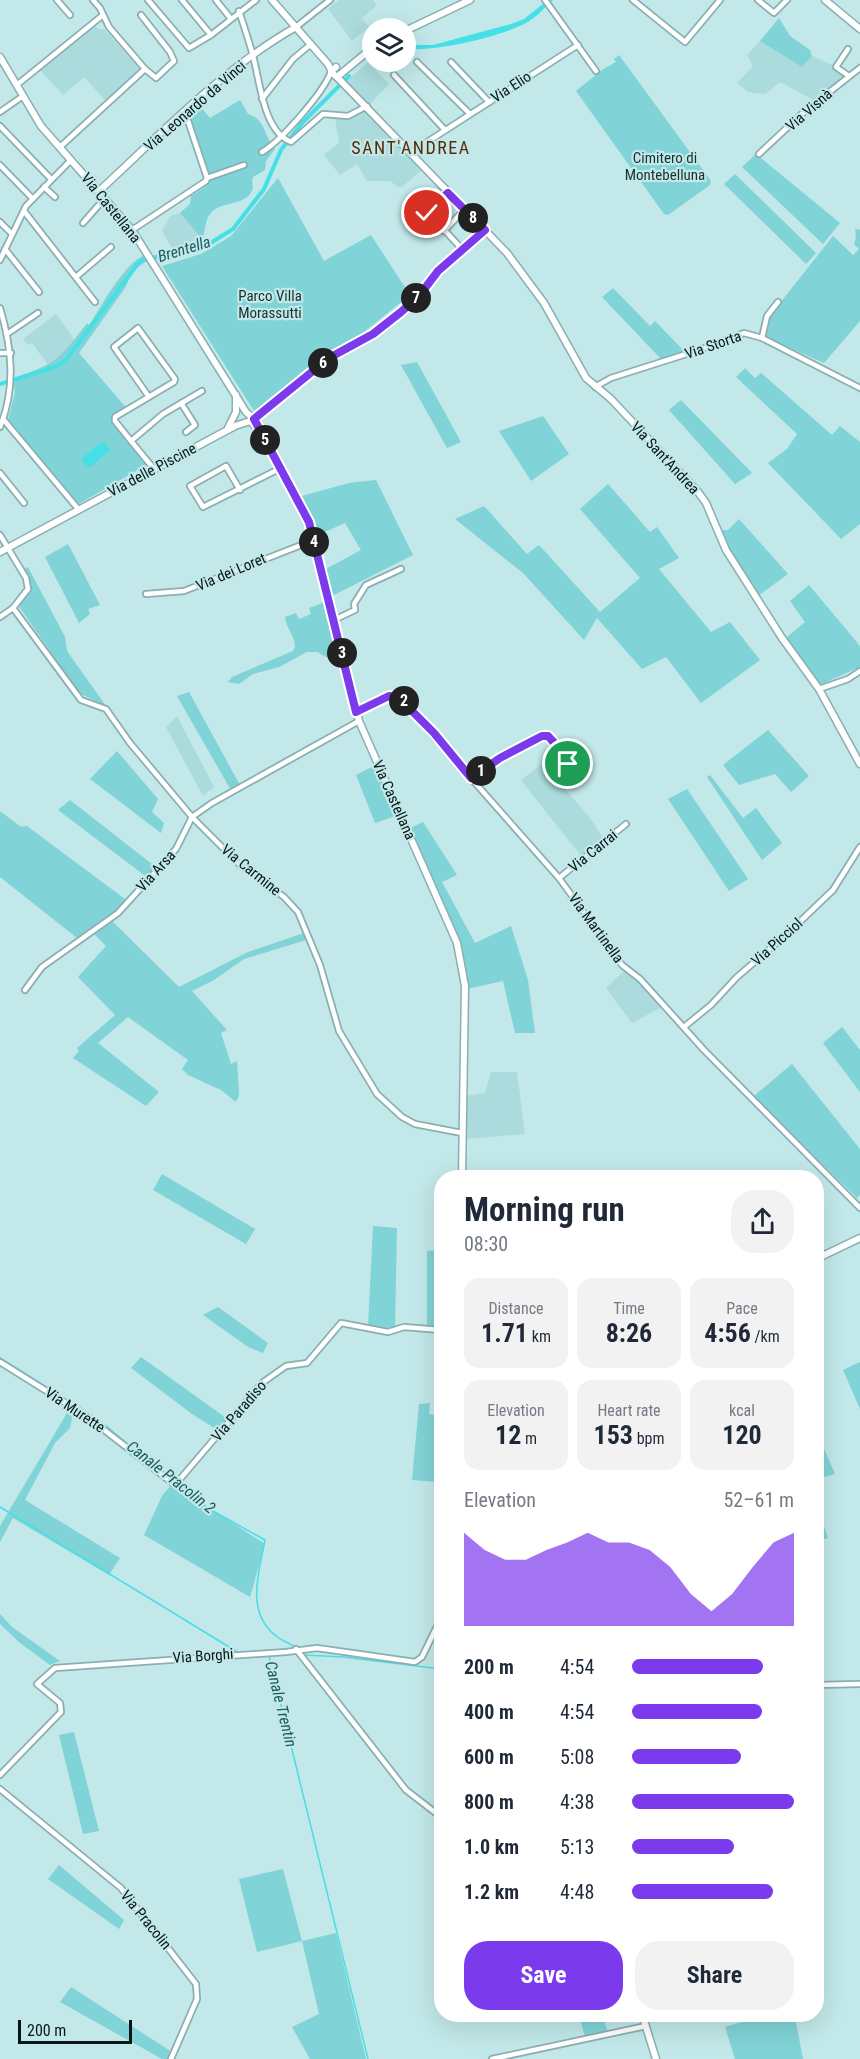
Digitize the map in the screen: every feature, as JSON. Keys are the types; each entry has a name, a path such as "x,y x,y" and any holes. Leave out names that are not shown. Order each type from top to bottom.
{"street":[{"path":"57,0 70,15"},
{"path":"93,0 109,27 145,69 156,78 174,61 170,52 141,15"},
{"path":"148,0 189,48 211,35 256,0"},
{"path":"182,0 211,35"},
{"path":"216,0 231,18"},
{"path":"272,0 338,74"},
{"path":"296,27 330,0"},
{"path":"416,26 470,0"},
{"path":"633,0 685,42 720,0"},
{"path":"758,0 774,13 787,0"},
{"path":"825,0 835,4 860,30"},
{"path":"547,2 596,71"},
{"path":"239,12 253,56 262,99 282,137 289,142 323,114 348,116 367,106"},
{"path":"18,84 103,15"},
{"name":"Via Leonardo da Vinci","path":"99,191 185,112 253,56 296,27"},
{"path":"262,99 293,59 311,44"},
{"name":"Via Elio","path":"410,153 578,45"},
{"path":"848,50 836,68 849,75"},
{"path":"262,152 282,137 326,83 362,55"},
{"name":"Via Castellana","path":"0,57 41,126 132,230 246,412 254,419 304,510 314,540 359,721 457,943 465,986 462,1170"},
{"path":"417,62 470,114"},
{"path":"451,62 489,102"},
{"name":"Via Visnà","path":"759,154 849,75 860,68"},
{"path":"60,147 145,69"},
{"name":"Via Sant'Andrea","path":"338,74 507,254 544,303 586,378 611,399 702,498 726,549 782,638 819,689 860,764"},
{"path":"394,75 445,130"},
{"path":"0,112 23,96"},
{"path":"185,112 207,178"},
{"path":"0,126 51,179"},
{"path":"0,260 24,211 51,179 71,160"},
{"path":"0,165 33,199"},
{"path":"132,230 178,198 202,186 207,178 244,165"},
{"path":"44,187 55,197"},
{"path":"418,215 422,218 448,193"},
{"path":"82,223 105,198"},
{"path":"24,211 96,302"},
{"path":"428,212 460,247"},
{"path":"444,231 462,212"},
{"path":"0,222 12,234"},
{"path":"254,419 329,358 373,334 401,312 449,260 485,230"},
{"path":"76,277 111,247"},
{"path":"5,249 39,292"},
{"path":"762,338 767,316 778,302"},
{"path":"0,308 11,353 9,377 11,386 0,427"},
{"path":"7,334 38,313"},
{"path":"149,397 114,347 138,328 175,378 174,382 116,417 115,421 154,469"},
{"name":"Via Storta","path":"595,387 611,378 699,350 737,334 747,333 762,338 860,388"},
{"path":"0,353 11,353"},
{"path":"131,441 163,414 202,391"},
{"path":"226,431 235,414 240,410 246,412 248,418 243,423 236,422 235,414 235,394"},
{"path":"181,404 195,425 186,432"},
{"path":"3,419 79,510"},
{"name":"Via Castellana","path":"243,423 252,423 261,434"},
{"name":"Via delle Piscine","path":"0,552 243,423"},
{"path":"240,490 226,466 190,486 202,507 240,490 281,468"},
{"path":"0,473 24,504"},
{"path":"0,535 26,578 28,589 13,608 0,617"},
{"name":"Via dei Loret","path":"146,594 184,591 314,540"},
{"path":"334,620 355,610 354,604 366,585 401,569"},
{"name":"Via Carmine","path":"13,608 81,700 106,709 130,744 192,817 240,865 284,897 298,912 320,965 339,1031 377,1094 402,1117 415,1124 462,1133"},
{"path":"819,689 848,679 860,670"},
{"name":"Via Martinella","path":"356,712 389,696 398,697 434,733 560,878 622,965 640,979 684,1028 823,1170"},
{"path":"192,817 212,803 246,786 318,742 359,721"},
{"path":"471,778 530,741 545,735 570,762 562,770"},
{"name":"Via Arsa","path":"26,990 42,967 118,913 176,849 192,817"},
{"name":"Via Carrai","path":"560,878 626,824"},
{"name":"Via Picciol","path":"684,1028 833,890 860,847"},
{"name":"Via Martinella","path":"824,1171 860,1208"},
{"path":"824,1255 860,1238"},
{"name":"Via Paradiso","path":"175,1485 262,1383 286,1366 311,1360 340,1323 388,1332 404,1327 434,1329"},
{"name":"Via Murette","path":"0,1362 85,1415 175,1485"},
{"path":"296,1649 317,1648 415,1662 422,1657 434,1632"},
{"path":"296,1649 406,1790 434,1812"},
{"name":"Via Borghi","path":"0,1775 61,1712 60,1703 38,1684 55,1668 69,1665 296,1649"},
{"path":"824,1684 860,1684"},
{"name":"Via Pracolin","path":"0,1789 121,1888 196,1984 197,1999 171,2059"},
{"path":"645,2022 656,2059"},
{"path":"492,2059 646,2026"}],"shaded area":[{"path":"339,0 373,0 377,5 362,18 362,33 352,41 328,9"},
{"path":"548,0 553,0 532,19 512,29 449,46 416,49 416,45 433,45 524,19"},
{"path":"94,24 98,29 104,29 139,68 138,72 106,101 84,77 63,95 39,69"},
{"path":"760,41 802,67 812,56 848,72 815,101 780,82 765,94 748,92 737,83 753,66 747,55"},
{"path":"362,67 362,72 378,72 389,84 369,105 347,81"},
{"path":"366,111 421,171 402,187 397,187 391,181 367,181 357,164 340,175 324,155 339,143 335,118 347,120"},
{"path":"180,213 202,239 173,250 162,231 170,216"},
{"path":"56,314 76,342 57,362 48,365 32,343 28,345 23,339"},
{"path":"103,441 110,450 89,468 81,459"},
{"path":"177,716 214,787 203,796 166,727"},
{"path":"543,763 590,818 603,838 581,856 521,780"},
{"path":"624,971 636,978 662,1007 632,1023 606,988"},
{"path":"491,1072 517,1072 525,1134 466,1139 466,1096 485,1093"}],"green space":[{"path":"779,18 790,36 810,50 812,56 802,67 760,41"},
{"name":"Cimitero di Montebelluna","path":"619,55 711,181 710,185 668,215 664,214 576,91 616,62 614,59"},
{"path":"240,100 248,114 254,116 262,124 275,149 266,161 265,170 253,177 253,189 249,196 215,209 207,219 202,239 180,213 190,204 191,196 205,187 210,179 184,118 199,105 210,118"},
{"path":"756,154 840,223 823,244 742,167"},
{"path":"735,174 816,253 806,264 724,184"},
{"name":"Parco Villa Morassutti","path":"278,178 324,261 371,235 410,295 359,336 254,411 162,266 201,254 231,236"},
{"path":"855,229 860,230 860,321 824,363 765,337 769,317 833,236 853,255 859,249 854,244"},
{"path":"146,255 149,259 133,271 125,288 79,353 129,411 112,421 148,464 77,505 8,420 15,392 13,378 39,369 55,360 87,323 89,325 122,275 138,259"},
{"path":"613,288 650,326 655,321 686,353 662,360 602,297"},
{"path":"417,362 461,442 447,448 401,365"},
{"path":"745,368 755,378 761,373 832,435 840,426 860,442 860,524 841,539 768,463 787,449 797,434 736,377"},
{"path":"681,400 752,473 735,484 669,410"},
{"path":"543,416 569,454 531,481 499,431"},
{"path":"376,480 413,555 332,596 324,570 361,550 345,523 316,536 314,524 302,496 349,483"},
{"path":"608,484 650,532 657,527 679,558 659,569 711,632 730,622 760,660 701,703 666,657 642,669 597,618 584,640 523,573 455,519 484,506 527,554 539,545 600,612 640,578 580,509"},
{"path":"739,519 788,574 758,596 719,530 728,530"},
{"path":"68,544 100,605 88,609 90,614 79,623 45,557"},
{"path":"28,567 65,637 67,651 106,706 79,693 18,605 28,591 23,569"},
{"path":"809,585 860,646 860,667 820,685 786,638 805,622 790,601"},
{"path":"325,602 337,652 328,658 317,652 307,652 279,667 253,674 239,684 228,682 232,677 293,651 295,643 285,617 296,613 299,619 311,614 309,608"},
{"path":"189,692 241,787 232,792 177,696"},
{"path":"768,730 809,776 791,792 775,774 739,785 723,765"},
{"path":"117,751 158,799 152,812 164,823 161,833 90,779"},
{"path":"374,766 396,816 375,823 356,775"},
{"path":"710,775 743,818 756,808 782,843 762,860 707,777"},
{"path":"687,789 748,879 729,891 668,799"},
{"path":"70,800 157,868 148,878 58,810"},
{"path":"0,811 21,827 27,826 129,902 109,918 179,987 248,952 304,933 306,940 244,959 214,980 192,991 227,1030 221,1033 231,1064 237,1061 239,1095 236,1102 221,1090 188,1075 182,1069 188,1060 128,1017 98,1043 159,1092 146,1106 73,1058 79,1051 77,1048 115,1015 78,977 106,946 90,930 77,938 0,877"},
{"path":"423,822 457,875 442,882 475,943 511,926 528,980 535,1033 515,1033 503,981 467,989 460,942 410,828"},
{"path":"842,1027 860,1050 860,1092 823,1043"},
{"path":"792,1064 860,1149 860,1195 857,1198 754,1096"},
{"path":"162,1174 255,1229 246,1244 153,1190"},
{"path":"373,1226 397,1228 395,1328 368,1327"},
{"path":"434,1250 434,1329 427,1329 427,1251"},
{"path":"218,1307 268,1343 263,1353 248,1347 203,1315"},
{"path":"141,1357 229,1420 219,1431 192,1414 131,1368"},
{"path":"860,1362 860,1409 843,1370"},
{"path":"430,1403 429,1414 434,1415 434,1482 412,1480 419,1404"},
{"path":"70,1408 74,1408 70,1428 55,1443 25,1500 120,1558 109,1575 13,1518 0,1542 0,1526"},
{"path":"824,1449 835,1474 824,1477"},
{"path":"172,1484 265,1544 250,1597 144,1535 162,1496"},
{"path":"824,1526 828,1538 824,1539"},
{"path":"0,1614 12,1627 60,1661 50,1665 20,1643 0,1624"},
{"path":"74,1732 99,1831 83,1834 59,1735"},
{"path":"59,1865 124,1920 119,1929 48,1879"},
{"path":"283,1869 302,1941 257,1952 239,1879"},
{"path":"336,1933 366,2059 310,2059 292,2027 319,2014 302,1941"},
{"path":"71,1987 172,2052 171,2059 162,2059 60,2002"},
{"path":"581,2022 604,2022 608,2032 585,2037"},
{"path":"742,2022 796,2022 803,2059 735,2059 725,2027"}],"waterway":[{"name":"Brentella","path":"0,384 52,368 65,361 140,261 209,244 233,229 264,189 281,150 302,123 349,76"},
{"name":"Canale Pracolin 2","path":"0,1358 100,1421 170,1479"},
{"name":"Canale Pracolin 2","path":"178,1486 211,1510 265,1540 257,1591 260,1615 266,1626 276,1636 296,1648"},
{"name":"Canale Trentin","path":"0,1507 239,1653"},
{"name":"Canale Pracolin 2","path":"304,1655 343,1657 434,1668"},
{"name":"Canale Trentin","path":"269,1656 368,2059"}],"district":[{"name":"SANT'ANDREA","path":"411,147"}],"route":[{"path":"427,213 448,193 485,230 449,260 419,296 401,312 373,334 329,358 284,397 254,419 309,522 356,712 379,703 389,696 398,697 434,733 471,778 500,758 545,735 567,757 570,762 568,764"}]}
